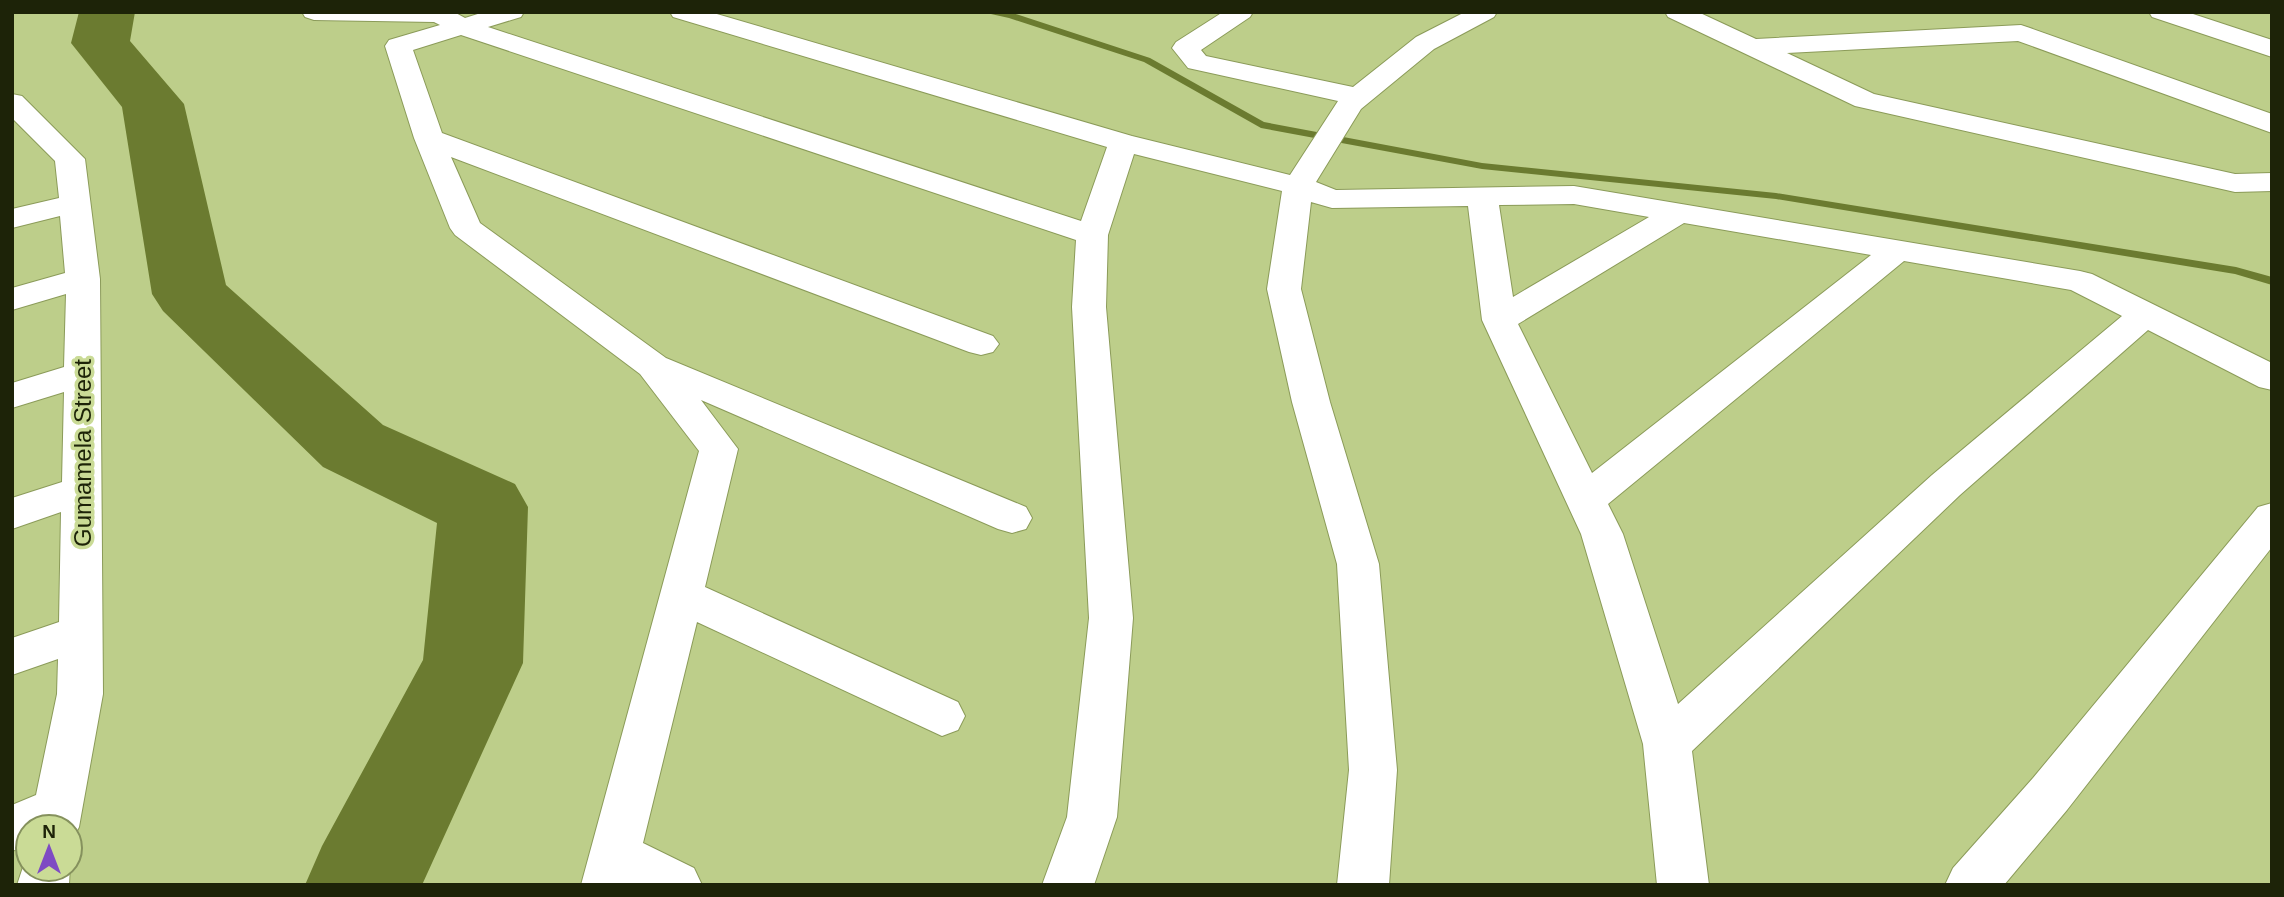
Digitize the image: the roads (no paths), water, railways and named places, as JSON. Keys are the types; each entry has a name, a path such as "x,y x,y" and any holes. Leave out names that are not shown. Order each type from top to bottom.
{"street":[{"path":"314,12 439,14 462,27 1092,235"},
{"path":"512,12 398,46 429,138 466,228 653,366 1012,518"},
{"path":"682,12 1123,142 1298,186 1332,199 1574,195 2080,281 2272,379"},
{"path":"1241,12 1185,48 1197,62 1354,101"},
{"path":"1363,885 1373,771 1358,564 1311,402 1284,289 1298,186 1354,101 1425,43 1485,12"},
{"path":"1676,12 1865,100 2235,183 2272,182"},
{"path":"2161,12 2272,49"},
{"path":"1751,47 2021,33 2272,124"},
{"name":"Gumamela Street","path":"12,102 29,139 70,159 83,279 80,694 57,813"},
{"path":"429,138 981,344"},
{"path":"1068,885 1092,817 1111,618 1089,307 1092,235 1123,142"},
{"path":"1482,198 1499,320 1602,534 1667,744 1683,885"},
{"path":"12,219 74,202"},
{"path":"1499,320 1679,213"},
{"path":"1586,500 1898,250"},
{"path":"12,299 83,279"},
{"path":"1667,744 1946,485 2145,314"},
{"path":"653,366 719,449 611,870 676,885"},
{"path":"12,396 82,374"},
{"path":"12,514 82,490"},
{"path":"1971,885 2050,794 2272,518"},
{"path":"681,594 942,716"},
{"path":"12,657 81,632"}],"waterway":[{"path":"107,12 100,43 153,104 190,294 353,446 483,507 473,663 363,885"},
{"path":"986,12 1010,15 1147,60 1261,125 1482,166 1776,196 2236,271 2272,281"}]}
